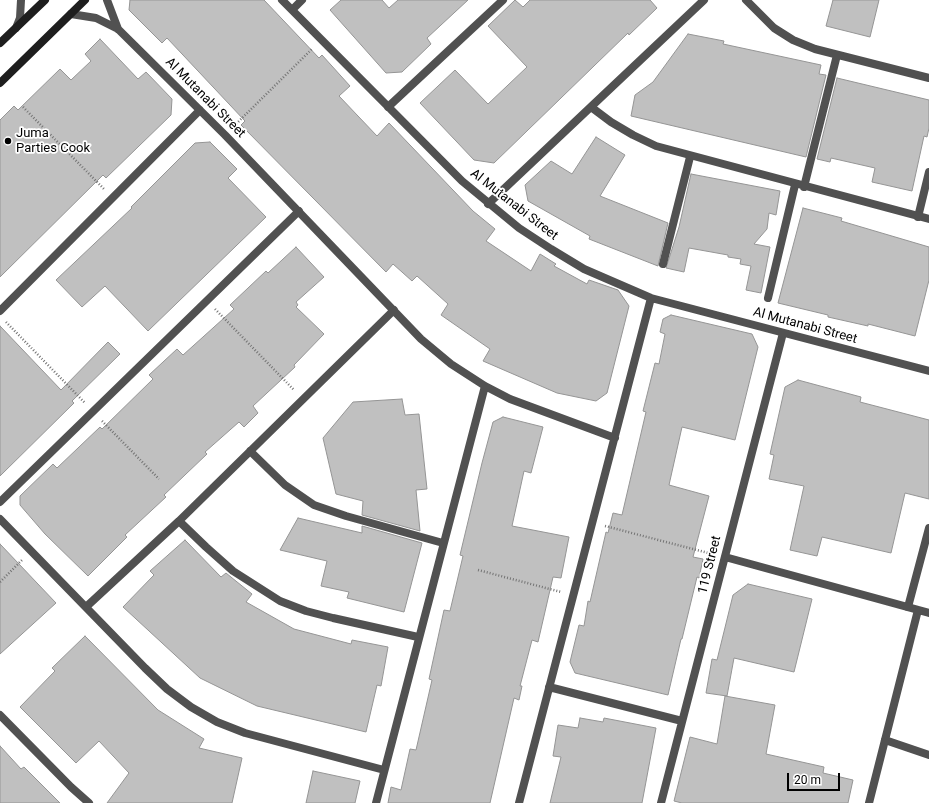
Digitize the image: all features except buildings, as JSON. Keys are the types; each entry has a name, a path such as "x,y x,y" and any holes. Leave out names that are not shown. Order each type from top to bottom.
{"street":[{"path":"16,28 20,18 21,0"},
{"path":"0,43 45,0"},
{"path":"0,83 85,0"},
{"name":"Al Mutanabi Street","path":"107,0 118,29"},
{"name":"Al Mutanabi Street","path":"282,0 436,157 488,204 550,249 584,268 651,298 929,371"},
{"path":"292,10 302,0"},
{"path":"388,107 503,0"},
{"path":"488,204 704,0"},
{"path":"746,0 774,28 793,40 837,55 929,78"},
{"name":"Al Mutanabi Street","path":"71,14 96,18 118,29 225,135 394,310 433,349 451,364 485,386 510,399 615,438"},
{"path":"804,187 837,55"},
{"path":"591,107 633,136 656,146 795,185 929,220"},
{"path":"0,311 200,110"},
{"path":"663,264 690,156"},
{"path":"918,216 929,172"},
{"path":"768,298 795,185"},
{"path":"0,502 299,211"},
{"path":"519,803 651,298"},
{"path":"86,607 179,521 394,310"},
{"name":"119 Street","path":"661,803 783,332"},
{"path":"376,803 418,637 485,386"},
{"path":"250,450 285,485 314,505 341,515 443,542"},
{"path":"0,519 167,689 191,707 217,722 245,733 384,770"},
{"path":"179,521 234,571 280,601 306,611 418,637"},
{"path":"908,607 929,528"},
{"path":"724,557 929,613"},
{"path":"869,803 918,610"},
{"path":"549,687 682,721"},
{"path":"0,715 71,787 90,803"},
{"path":"885,740 929,755"}],"path":[{"path":"225,135 321,40"},
{"path":"22,107 113,198"},
{"path":"207,300 303,399"},
{"path":"0,316 160,479"},
{"path":"592,522 724,557"},
{"path":"0,582 31,551"},
{"path":"478,570 573,595"}],"place":[{"name":"Juma Parties Cook","path":"8,141"}]}
